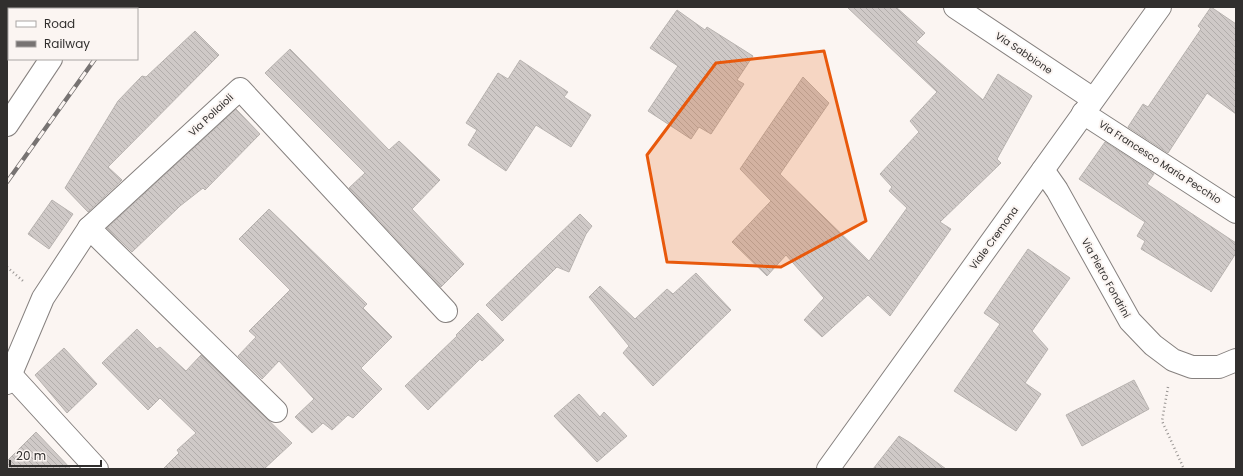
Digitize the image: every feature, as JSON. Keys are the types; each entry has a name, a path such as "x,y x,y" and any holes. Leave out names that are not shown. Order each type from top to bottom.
{"street":[{"name":"Via Sabbione","path":"955,7 1088,106"},
{"name":"Viale Cremona","path":"828,469 1160,7"},
{"path":"7,125 50,60"},
{"name":"Via Pollaioli","path":"8,378 43,298 89,228 240,89 446,311"},
{"name":"Via Francesco Maria Pecchio","path":"1088,106 1236,212"},
{"name":"Via Pietro Fondrini","path":"1043,170 1057,190 1130,321 1153,345 1173,360 1192,367 1218,367 1236,360"},
{"path":"89,228 276,411"},
{"path":"8,378 96,469"}],"path":[{"path":"1173,360 1162,421 1184,469"}],"highlighted area":[{"path":"824,51 866,221 781,267 667,262 647,155 716,63"}],"building":[{"path":"847,7 896,7 925,33 916,42 983,100 998,74 1032,96 997,159 1001,163 940,222 951,229 890,316 868,295 822,337 804,320 824,298 786,255 767,276 732,242 771,201 740,169 803,77 829,103 780,174 869,261 907,208 889,191 892,187 880,174 919,132 910,121 937,92"},
{"path":"1211,7 1236,24 1236,114 1207,93 1168,153 1128,127 1143,104 1148,107 1201,29 1198,26"},
{"path":"677,10 705,30 707,27 753,56 737,80 744,84 711,134 699,127 691,139 648,111 678,66 650,48"},
{"path":"195,31 219,55 108,167 122,180 88,212 65,188 118,101 142,76 146,77"},
{"path":"290,49 389,150 399,141 440,180 412,209 464,264 441,287 349,188 365,173 265,73"},
{"path":"520,60 568,92 564,97 591,115 571,147 536,125 506,171 468,145 477,130 466,123 498,73 508,79"},
{"path":"236,109 260,134 205,190 203,188 180,206 132,252 107,228"},
{"path":"1105,142 1154,174 1147,184 1236,243 1236,253 1211,292 1209,289 1141,249 1145,241 1137,236 1145,222 1079,179"},
{"path":"52,200 73,214 49,249 28,234"},
{"path":"269,209 367,304 363,308 392,337 361,368 382,389 353,418 348,415 332,430 323,423 312,433 295,417 314,399 279,361 262,379 238,356 256,337 249,331 290,290 239,239"},
{"path":"580,214 592,226 586,234 569,272 557,267 502,321 486,305"},
{"path":"1028,249 1070,278 1032,331 1048,349 1025,383 1041,394 1016,431 954,391 1000,324 984,313"},
{"path":"696,273 731,310 653,386 623,353 629,346 589,297 600,286 635,319 667,289 673,294"},
{"path":"478,313 504,340 482,361 480,359 428,410 405,386 457,336 456,335"},
{"path":"137,329 157,349 160,347 186,371 201,355 292,443 264,469 163,469 179,453 177,450 196,433 160,398 148,410 102,363"},
{"path":"64,348 97,384 67,413 35,375"},
{"path":"1134,380 1149,409 1082,446 1066,415"},
{"path":"579,394 600,417 604,412 627,436 597,462 554,416"},
{"path":"36,432 71,469 7,469 7,461"},
{"path":"899,436 909,442 946,469 873,469"}],"railway":[{"path":"7,182 94,60"}]}
